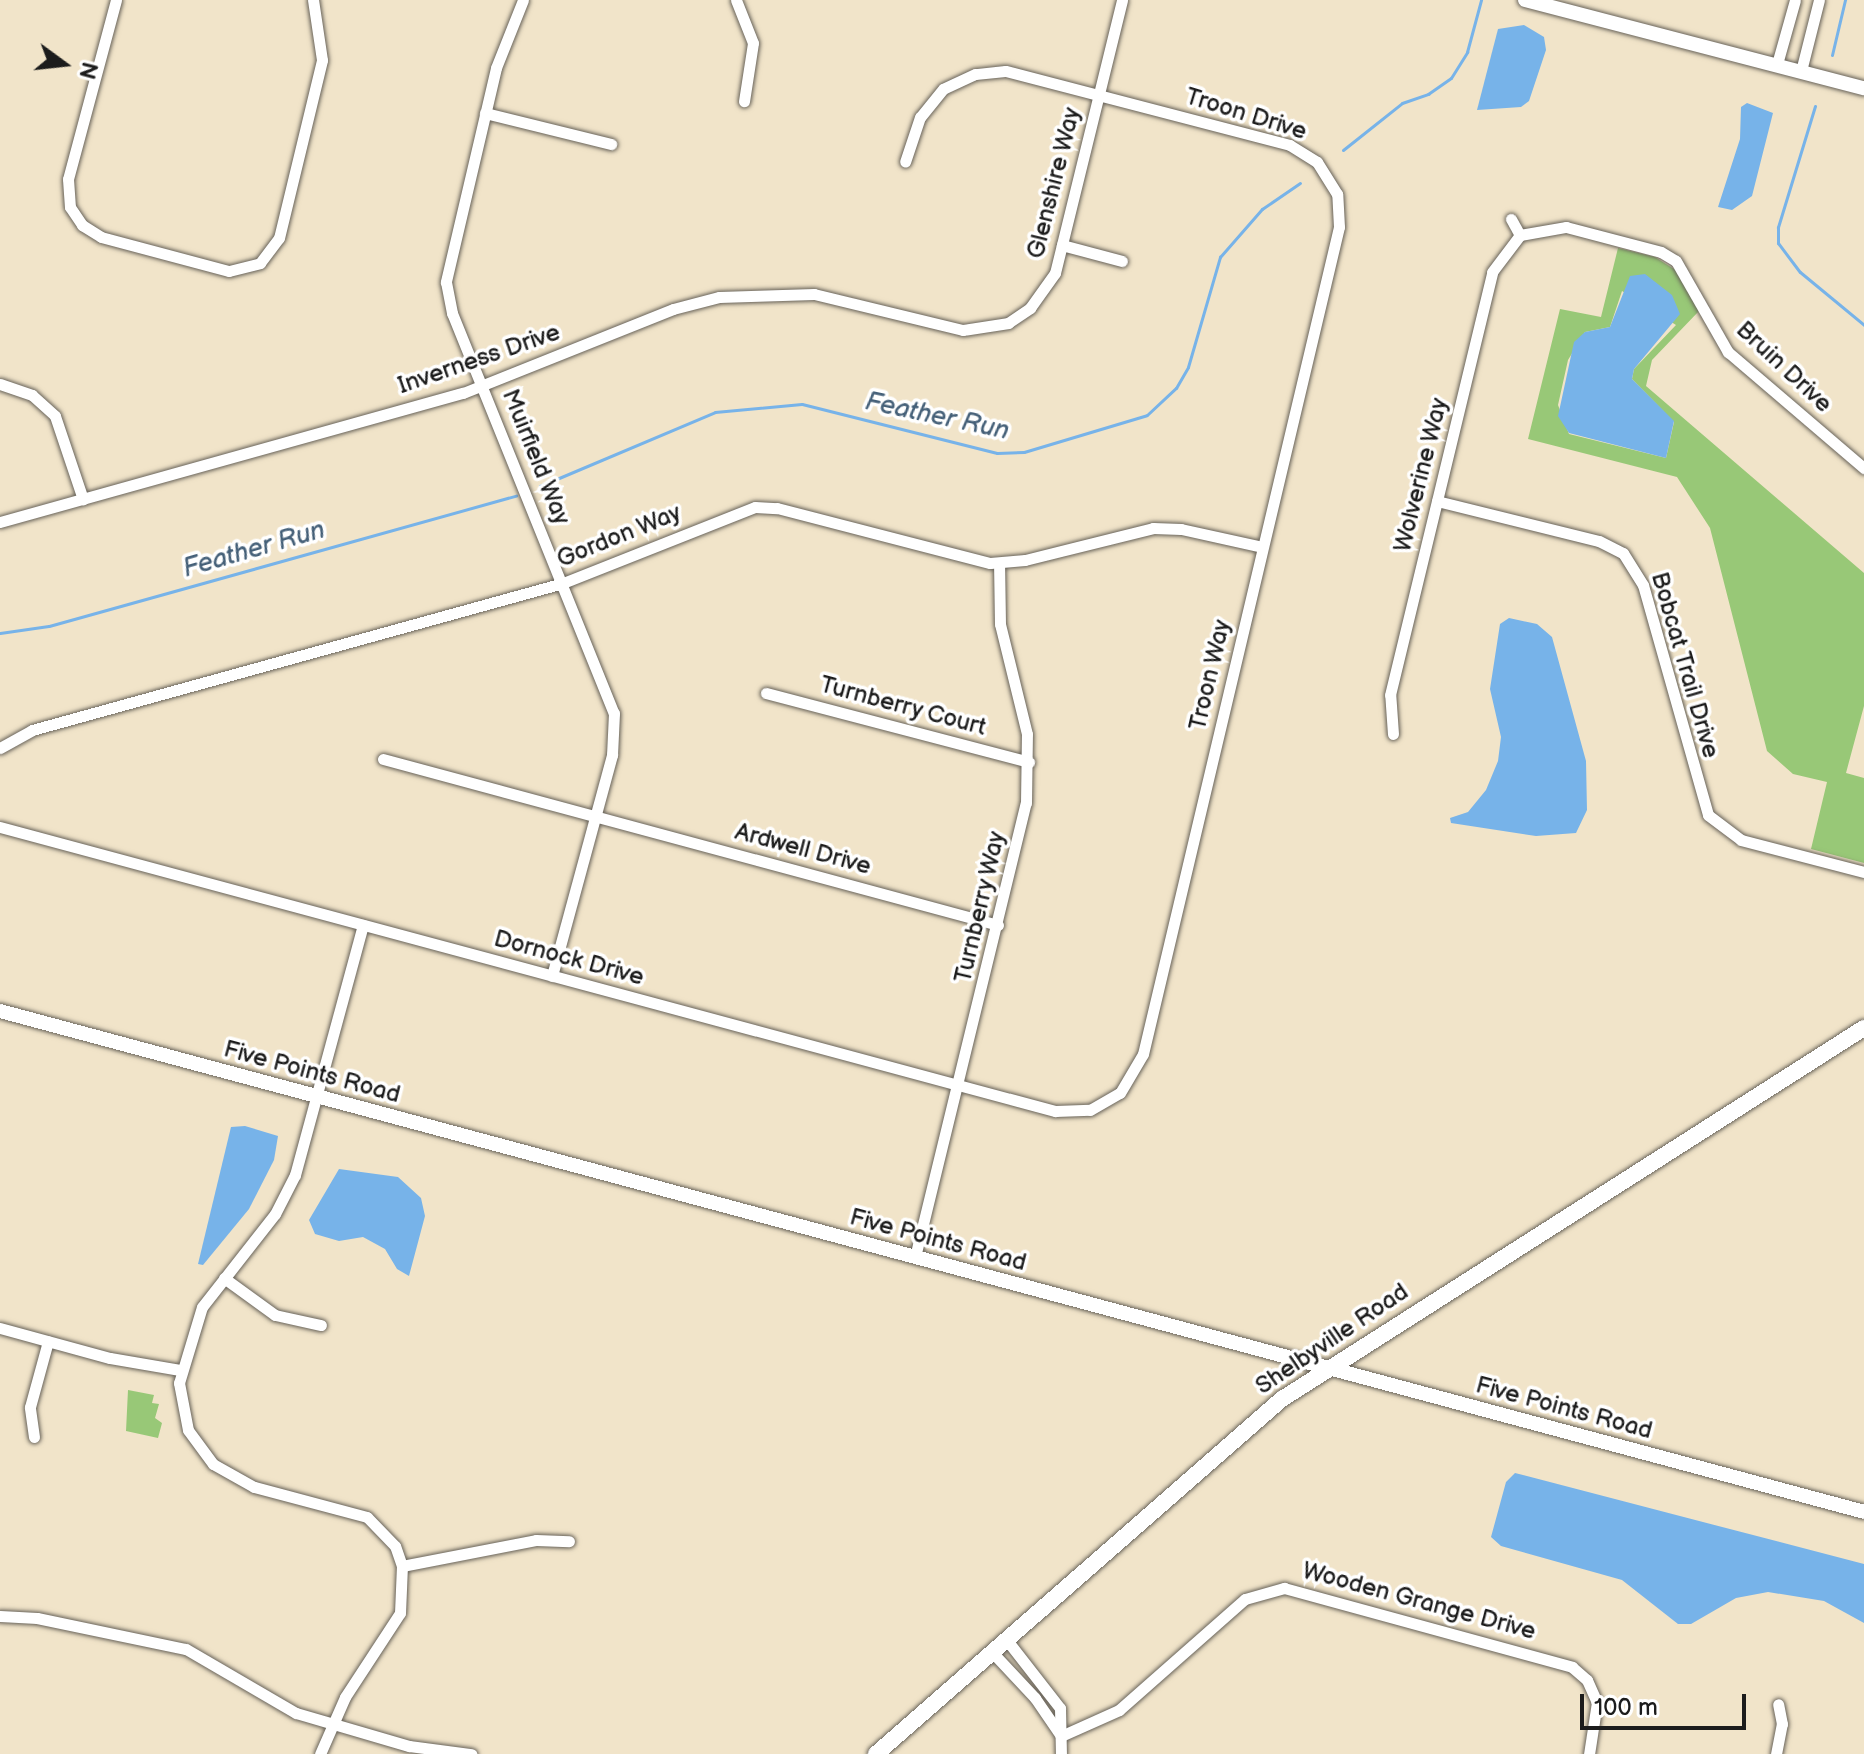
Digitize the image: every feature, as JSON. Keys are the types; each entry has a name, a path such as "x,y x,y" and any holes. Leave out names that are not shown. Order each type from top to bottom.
{"main road":[{"name":"Shelbyville Road","path":"876,1754 1261,1415 1327,1367 1864,1028"}],"street":[{"path":"116,0 68,179 69,202 82,225 105,239 224,271 245,270 265,258 280,233 321,67 323,45 313,0"},
{"name":"Muirfield Way","path":"523,0 500,53 446,282 452,313 614,713 614,745 552,976"},
{"path":"736,0 753,43 744,101"},
{"name":"Glenshire Way","path":"973,331 1008,323 1030,308 1050,283 1122,0"},
{"path":"1525,0 1864,88"},
{"path":"1777,64 1795,0"},
{"path":"1801,71 1819,0"},
{"name":"Troon Drive","path":"905,162 915,126 928,104 970,75 1010,71 1284,144 1309,155 1337,194 1339,222 1329,267"},
{"path":"485,113 611,144"},
{"path":"1511,219 1520,235"},
{"name":"Bruin Drive","path":"1520,235 1566,227 1661,252 1676,261 1728,352 1864,468"},
{"name":"Wolverine Way","path":"1393,734 1390,695 1492,272 1520,235"},
{"path":"1062,245 1122,261"},
{"name":"Troon Way","path":"1124,1090 1143,1054 1329,267"},
{"name":"Inverness Drive","path":"0,522 483,386 673,309 740,294 824,296 973,331"},
{"path":"0,384 32,395 55,416 83,499"},
{"name":"Bobcat Trail Drive","path":"1437,501 1599,541 1623,553 1643,585 1708,815 1741,840 1864,872"},
{"name":"Gordon Way","path":"0,748 32,730 563,583 759,507 999,563 1153,528 1181,529 1262,547"},
{"name":"Turnberry Way","path":"915,1257 961,1086 1026,803 1029,762 1000,624 999,563"},
{"name":"Turnberry Court","path":"766,693 1029,762"},
{"name":"Ardwell Drive","path":"383,759 998,925"},
{"name":"Dornock Drive","path":"0,827 961,1086 1070,1112 1094,1108 1124,1090"},
{"path":"320,1754 330,1725 400,1613 402,1566 395,1546 367,1517 254,1487 213,1464 184,1421 180,1370 194,1322 283,1202 363,925"},
{"name":"Five Points Road","path":"0,1011 1864,1512"},
{"path":"224,1278 275,1315 321,1325"},
{"path":"0,1328 180,1370"},
{"path":"34,1437 30,1407 48,1341"},
{"path":"402,1566 536,1540 569,1541"},
{"name":"Wooden Grange Drive","path":"1058,1735 1119,1710 1245,1599 1284,1588 1572,1667 1587,1680 1597,1702 1589,1754"},
{"path":"0,1616 37,1618 186,1649 296,1713 409,1746 471,1754"},
{"path":"1006,1639 1060,1708 1058,1735 1061,1754"},
{"path":"992,1652 1035,1698 1058,1735"},
{"path":"1776,1754 1782,1724 1778,1704"}],"green space":[{"path":"1618,248 1655,257 1677,271 1699,311 1652,360 1646,386 1864,573 1864,706 1846,773 1864,778 1864,863 1811,849 1827,782 1793,774 1767,751 1710,528 1677,477 1528,439 1560,309 1601,317","holes":["1622,291 1676,325 1634,369 1632,379 1674,422 1666,458 1569,434 1558,405 1568,360 1585,332 1610,327"]},
{"path":"128,1390 154,1395 152,1403 159,1404 155,1418 162,1423 158,1438 126,1431"}],"water":[{"path":"1524,25 1544,37 1546,50 1529,101 1521,107 1477,110 1498,29"},
{"path":"1747,103 1773,113 1752,196 1732,210 1718,207 1740,139 1741,107"},
{"path":"1645,274 1672,295 1680,314 1634,369 1632,379 1674,421 1666,458 1569,433 1558,416 1574,342 1585,332 1610,327 1630,276"},
{"path":"1509,618 1537,624 1552,637 1586,761 1587,810 1576,833 1536,836 1451,823 1450,818 1468,812 1486,790 1498,761 1501,737 1490,689 1500,624"},
{"path":"245,1126 278,1136 274,1160 249,1209 203,1265 198,1264 231,1127"},
{"path":"339,1169 398,1177 421,1198 425,1216 409,1276 397,1269 385,1249 363,1237 339,1241 315,1234 309,1220"},
{"path":"1515,1473 1864,1564 1864,1623 1824,1601 1768,1592 1736,1598 1691,1624 1678,1624 1622,1580 1501,1546 1491,1537 1506,1482"}],"waterway":[{"name":"Feather Run","path":"1343,150 1402,103 1428,94 1451,78 1467,52 1481,0"},
{"path":"1832,55 1845,0"},
{"path":"1815,106 1778,227 1778,243 1800,272 1864,325"},
{"name":"Feather Run","path":"540,486 715,412 802,404 997,453 1024,452 1147,415 1176,388 1188,367 1220,257 1262,209 1300,183"},
{"name":"Feather Run","path":"0,633 49,626 516,496"}]}
